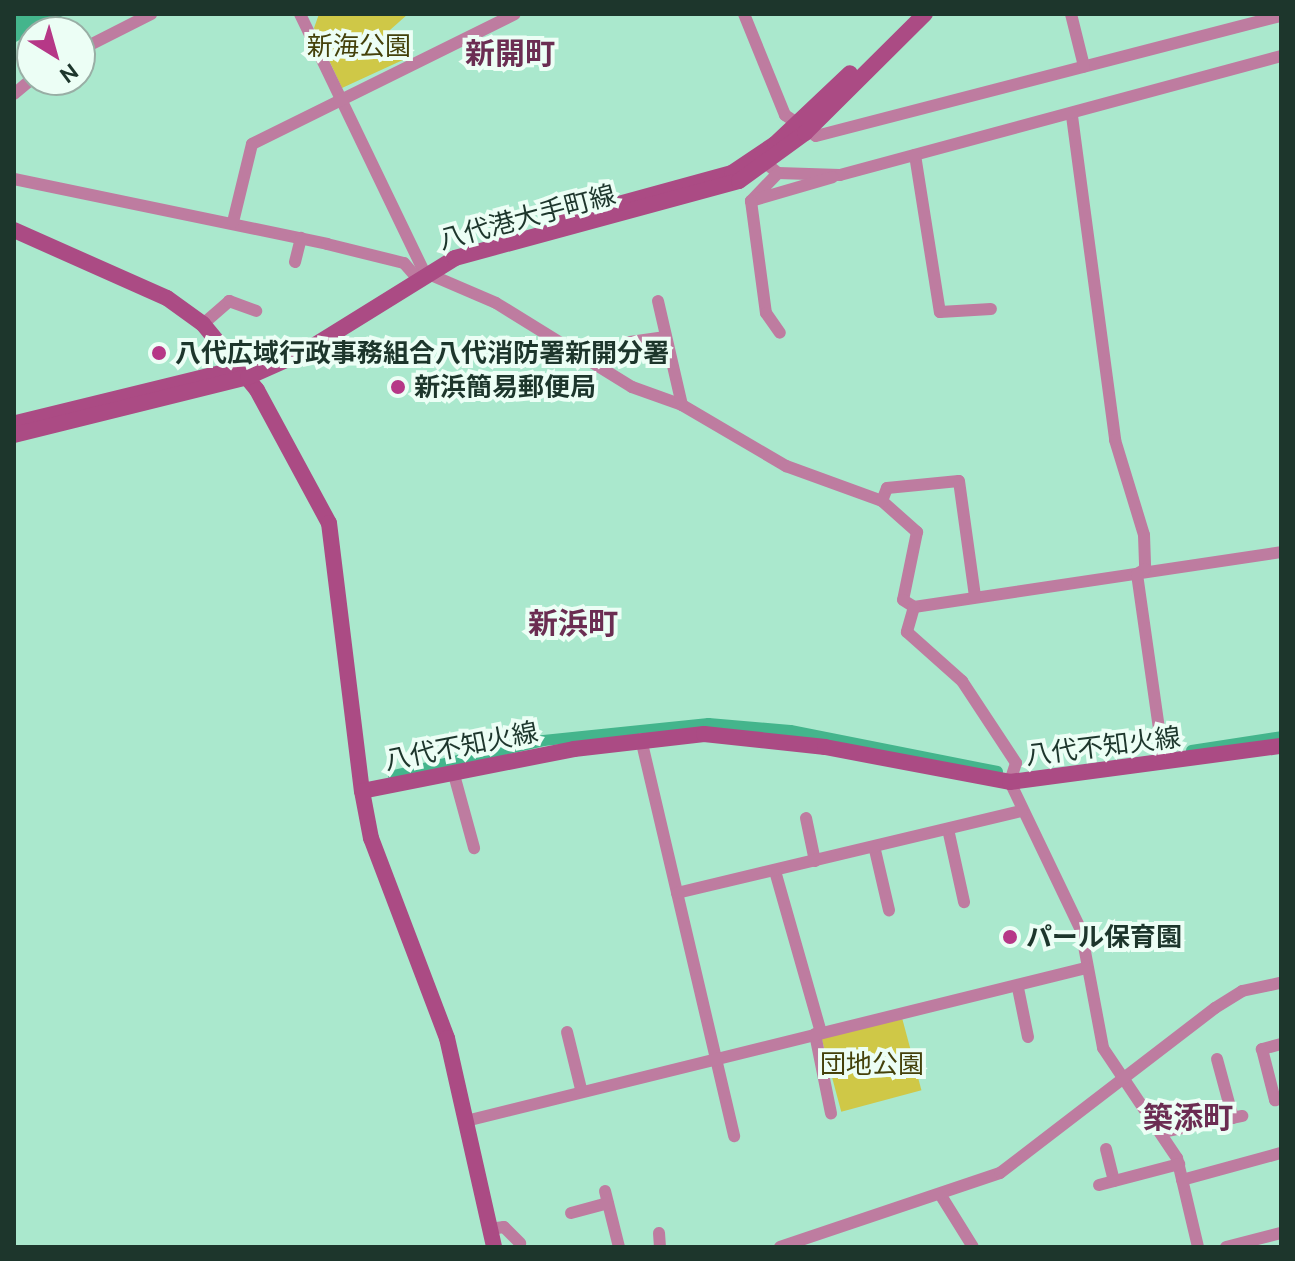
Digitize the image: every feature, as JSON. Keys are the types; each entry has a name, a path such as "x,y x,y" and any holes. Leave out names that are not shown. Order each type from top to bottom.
{"main road":[{"name":"八代港大手町線","path":"417,270 711,191 773,169 800,129 908,19 925,14"},
{"name":"八代港大手町線","path":"14,435 302,353 417,270 732,173 800,129"},
{"name":"八代不知火線","path":"14,230 167,298 203,324 244,372 329,523 362,791 453,771 641,739 704,734 825,747 1010,782 1281,746"},
{"name":"八代港大手町線","path":"14,423 244,372"},
{"path":"362,791 371,838 447,1038 494,1247"}],"street":[{"path":"96,42 151,14"},
{"path":"300,14 417,270"},
{"path":"233,222 252,144 515,14"},
{"path":"744,14 800,129 827,133 1280,15"},
{"path":"1071,14 1084,66"},
{"path":"751,201 915,155 1072,116 1281,56"},
{"path":"1072,116 1115,440 1144,535 1145,569 1137,574"},
{"path":"915,155 940,312 991,309"},
{"path":"780,333 766,313 751,201 773,169 840,175"},
{"path":"14,179 301,238 417,270 496,303 632,387 682,405 786,466 882,501 917,532 903,600 914,607 1281,552"},
{"path":"295,262 301,238"},
{"path":"203,324 229,301 256,311"},
{"path":"658,301 682,405"},
{"path":"630,342 664,337"},
{"path":"882,501 887,488 959,481 975,597"},
{"path":"1137,574 1164,763"},
{"path":"914,607 907,632 981,706 1016,763 1010,782 1021,811 1081,930 1103,1048 1162,1132 1179,1164 1198,1247"},
{"path":"641,739 734,1136"},
{"path":"453,771 474,848"},
{"path":"677,893 875,850 1021,811"},
{"path":"806,818 815,861"},
{"path":"948,829 964,902"},
{"path":"875,850 889,910"},
{"path":"775,871 818,1033 831,1113"},
{"path":"466,1121 581,1089 1018,988 1086,968"},
{"path":"780,1247 1000,1173 1228,999 1281,983"},
{"path":"1018,988 1028,1037"},
{"path":"567,1032 581,1089"},
{"path":"1281,1044 1262,1049 1275,1100 1281,1098"},
{"path":"1162,1132 1238,1117 1217,1059"},
{"path":"1106,1149 1114,1181"},
{"path":"1182,1180 1281,1153"},
{"path":"1099,1185 1179,1164"},
{"path":"940,1194 973,1247"},
{"path":"571,1213 607,1197 619,1247"},
{"path":"490,1229 504,1227 520,1243"},
{"path":"1226,1247 1281,1233"}],"green space":[{"name":"新海公園","path":"319,14 408,14 390,30 405,59 342,88 314,28"},
{"name":"団地公園","path":"901,1014 921,1090 841,1112 821,1035"}],"shaded area":[{"path":"14,14 66,14 16,16 14,43"}],"waterway":[{"path":"393,775 543,740 708,723 790,730 997,771"},
{"path":"1191,750 1281,736"}],"place":[{"name":"八代広域行政事務組合八代消防署新開分署","path":"159,353"},
{"name":"新浜簡易郵便局","path":"398,387"},
{"name":"パール保育園","path":"1010,937"}],"district":[{"name":"新開町","path":"510,53"},
{"name":"新浜町","path":"573,623"},
{"name":"築添町","path":"1188,1117"}]}
